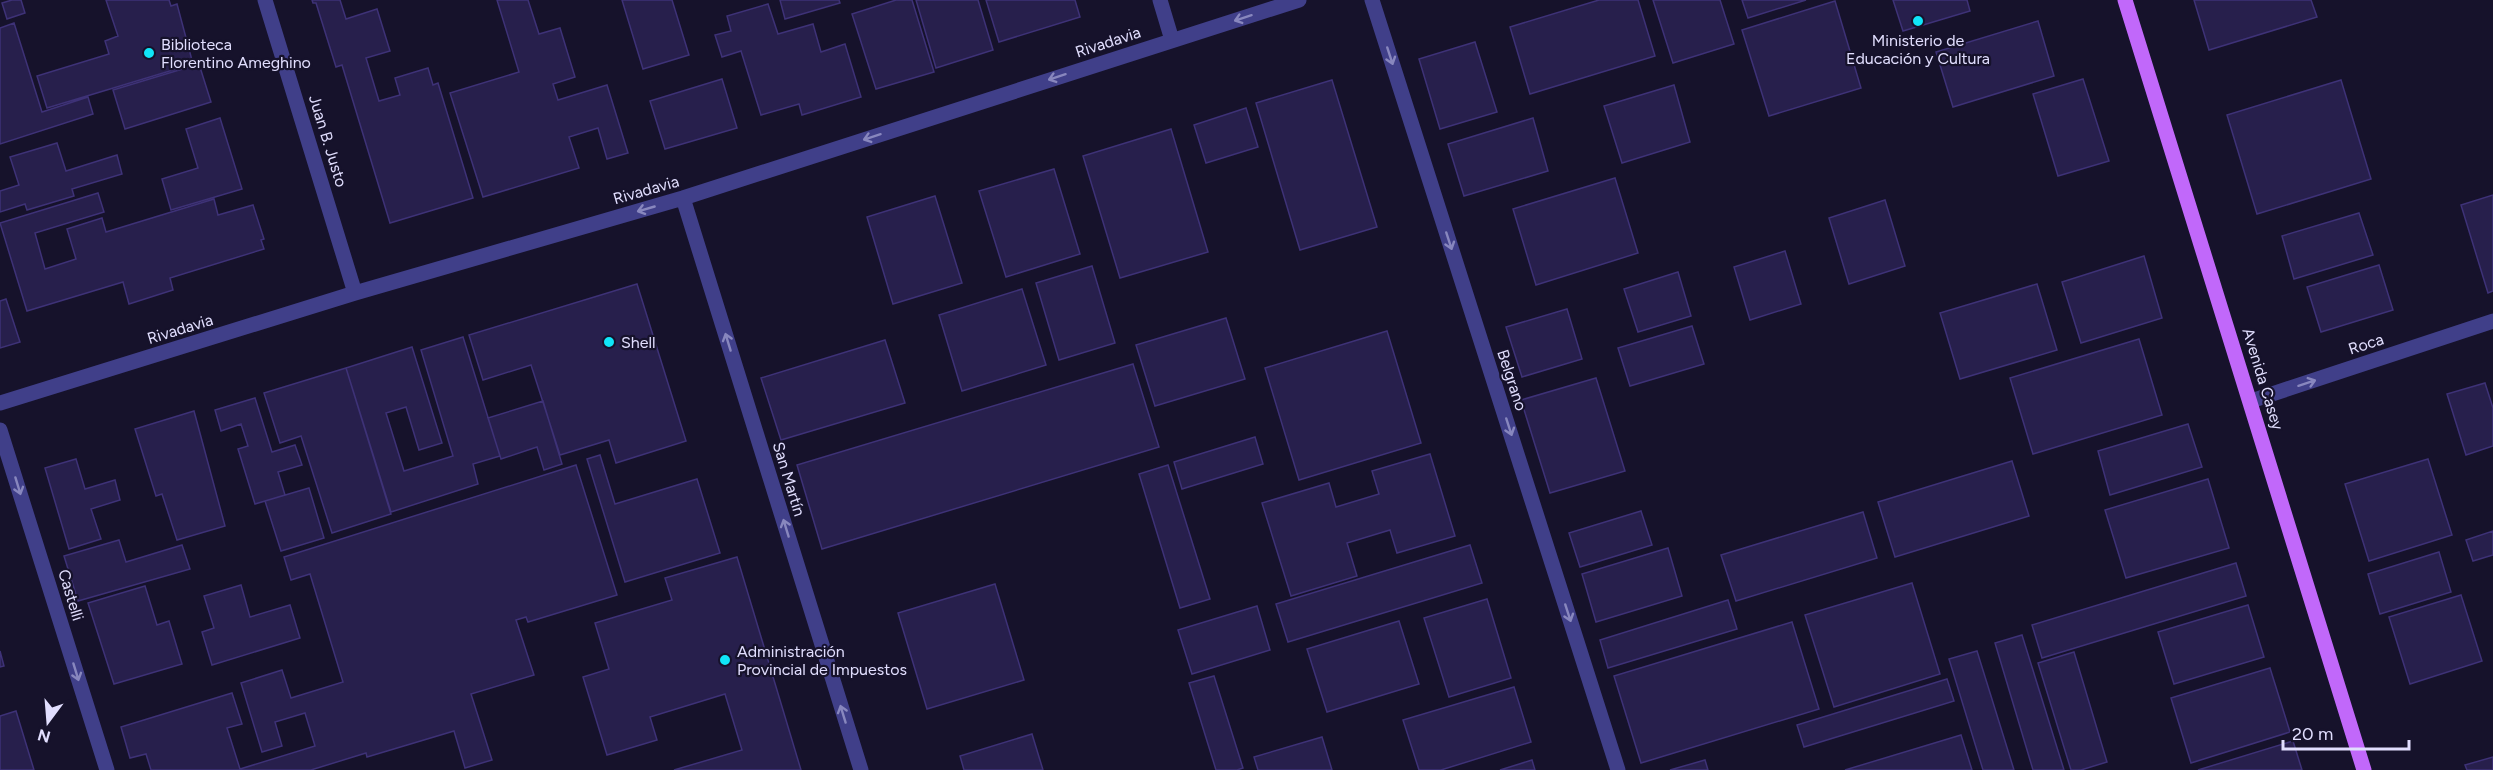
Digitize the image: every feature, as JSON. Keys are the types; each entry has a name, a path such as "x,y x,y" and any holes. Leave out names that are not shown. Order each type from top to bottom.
{"main road":[{"name":"Avenida Casey","path":"2125,0 2364,770"}],"street":[{"name":"Juan B. Justo","path":"266,0 355,293"},
{"path":"1160,0 1172,40"},
{"name":"Rivadavia","path":"0,403 355,293 683,198 1299,0"},
{"name":"Belgrano","path":"1372,0 1618,770"},
{"name":"San Martín","path":"683,198 861,770"},
{"name":"Roca","path":"2251,401 2493,321"},
{"name":"Castelli","path":"0,430 107,770"}],"building":[{"path":"21,0 25,13 7,19 2,3"},
{"name":"Biblioteca Florentino Ameghino","path":"106,0 169,0 171,6 177,4 193,64 47,108 37,76 109,54 105,41 118,36"},
{"path":"312,0 340,0 346,19 377,9 390,51 366,58 379,101 400,95 395,78 428,68 433,85 438,83 473,198 390,223 342,65 336,67 316,3"},
{"path":"497,0 528,0 539,34 560,28 575,77 553,84 558,100 607,85 628,153 607,159 598,128 569,137 579,168 483,197 450,93 519,72"},
{"path":"622,0 672,0 689,55 643,69"},
{"path":"780,0 839,0 840,3 785,19"},
{"path":"896,0 912,0 934,72 876,89 852,14"},
{"path":"916,0 978,0 993,50 936,68"},
{"path":"986,0 1075,0 1080,17 999,42"},
{"path":"1599,0 1638,0 1655,56 1530,94 1510,27"},
{"path":"1653,0 1720,0 1734,44 1673,63"},
{"path":"1742,0 1806,0 1748,18"},
{"name":"Ministerio de Educación y Cultura","path":"1893,0 1967,0 1970,11 1903,31"},
{"path":"2194,0 2311,0 2317,17 2209,50"},
{"path":"1835,1 1861,88 1769,116 1742,30"},
{"path":"768,4 778,34 813,24 821,52 845,44 861,97 802,115 799,104 761,115 741,51 722,57 715,35 731,31 727,16"},
{"path":"2038,21 2054,76 1953,107 1936,52"},
{"path":"14,23 42,112 88,97 93,114 0,144 0,28"},
{"path":"1475,42 1497,112 1440,129 1419,59"},
{"path":"199,64 211,102 125,129 113,90"},
{"path":"722,79 737,128 665,149 650,101"},
{"path":"2083,79 2109,161 2058,176 2033,94"},
{"path":"1332,80 1377,227 1300,250 1256,103"},
{"path":"2341,80 2371,179 2257,214 2227,115"},
{"path":"1674,85 1690,142 1622,163 1604,106"},
{"path":"1246,108 1258,147 1206,163 1194,125"},
{"path":"220,118 242,189 171,210 162,179 198,168 186,129"},
{"path":"1533,118 1548,171 1464,196 1448,144"},
{"path":"1171,129 1208,252 1120,278 1083,156"},
{"path":"57,143 66,171 117,155 122,174 72,189 74,196 27,210 25,204 0,212 0,191 19,185 10,157"},
{"path":"1054,169 1080,254 1006,277 979,191"},
{"path":"1615,178 1638,253 1536,285 1513,209"},
{"path":"98,193 104,212 35,233 45,269 76,259 67,229 102,218 106,232 214,199 218,215 253,205 264,239 261,240 264,249 170,278 173,290 129,304 123,282 27,311 0,223"},
{"path":"2493,195 2493,291 2488,293 2461,205"},
{"path":"935,196 962,283 893,304 867,217"},
{"path":"1885,200 1905,266 1849,284 1829,218"},
{"path":"2359,213 2373,255 2294,279 2282,236"},
{"path":"1785,251 1801,304 1750,320 1734,267"},
{"path":"2144,256 2162,318 2081,343 2062,282"},
{"path":"2379,265 2393,310 2321,332 2307,287"},
{"path":"1092,266 1115,343 1059,360 1036,283"},
{"path":"1678,272 1691,316 1638,332 1624,289"},
{"path":"637,284 686,441 616,463 609,440 560,455 531,365 483,380 469,335"},
{"path":"2037,284 2057,350 1960,379 1940,313"},
{"path":"1022,289 1046,365 962,391 939,315"},
{"path":"6,299 20,342 0,348 0,301"},
{"path":"1567,309 1582,359 1522,377 1506,327"},
{"path":"1226,318 1245,379 1155,406 1136,345"},
{"path":"1692,326 1704,364 1630,386 1618,348"},
{"path":"1387,331 1421,443 1299,480 1265,368"},
{"path":"463,337 500,456 473,464 478,484 391,512 346,368 412,347 442,443 419,450 406,407 386,413 404,471 453,456 421,350"},
{"path":"2139,339 2162,415 2033,454 2010,378"},
{"path":"885,340 905,403 781,440 761,378"},
{"path":"1133,364 1159,447 822,549 797,465"},
{"path":"346,368 391,514 332,533 301,436 280,443 264,393"},
{"path":"1596,378 1625,471 1550,493 1521,400"},
{"path":"2485,383 2493,408 2493,446 2466,455 2447,394"},
{"path":"255,398 272,452 295,445 302,465 278,472 285,495 255,504 238,449 248,446 241,424 221,431 215,410"},
{"path":"543,401 562,464 544,470 537,447 501,459 488,418"},
{"path":"194,411 225,526 177,540 162,494 156,496 135,429"},
{"path":"2188,424 2202,467 2110,495 2098,451"},
{"path":"1255,437 1263,464 1182,489 1174,462"},
{"path":"1430,454 1455,536 1397,553 1390,530 1347,543 1357,576 1291,596 1262,503 1329,483 1336,507 1379,494 1372,471"},
{"path":"600,455 615,504 697,479 720,553 625,582 587,459"},
{"path":"76,459 85,489 115,480 120,500 91,509 101,539 69,549 45,468"},
{"path":"2428,459 2452,535 2369,561 2345,484"},
{"path":"2012,461 2029,516 1895,557 1878,502"},
{"path":"576,465 617,595 528,622 526,617 516,620 534,675 471,694 492,760 465,768 454,731 367,757 366,753 311,770 151,770 146,754 130,758 121,727 232,693 242,724 227,728 240,769 315,746 305,713 275,722 282,746 262,752 241,683 282,670 291,698 343,682 310,574 291,580 284,557"},
{"path":"1168,465 1210,599 1180,608 1139,474"},
{"path":"2208,479 2229,548 2126,578 2105,510"},
{"path":"309,488 324,538 281,551 265,501"},
{"path":"1641,511 1652,545 1580,567 1569,533"},
{"path":"1863,512 1877,558 1736,601 1721,555"},
{"path":"2493,531 2493,555 2473,561 2466,540"},
{"path":"119,540 126,562 182,545 190,569 78,601 64,556"},
{"path":"1470,545 1482,583 1288,642 1276,604"},
{"path":"1668,548 1682,596 1596,622 1582,574"},
{"path":"2439,552 2451,592 2380,614 2368,574"},
{"path":"737,557 801,770 674,770 742,750 725,694 650,717 657,740 607,755 583,677 609,669 595,623 672,600 665,578"},
{"path":"2236,563 2246,596 2042,658 2032,625"},
{"path":"1912,583 1940,674 1834,707 1805,615"},
{"path":"995,584 1024,680 927,709 898,613"},
{"path":"241,585 250,617 290,605 300,638 212,665 202,632 214,628 204,596"},
{"path":"145,586 157,625 169,621 182,664 114,684 88,603"},
{"path":"2461,595 2482,661 2410,684 2389,617"},
{"path":"1487,599 1511,678 1449,697 1424,618"},
{"path":"1728,600 1737,629 1608,668 1600,640"},
{"path":"2248,605 2264,657 2174,684 2158,632"},
{"path":"1257,606 1270,650 1192,674 1178,630"},
{"path":"1399,621 1419,684 1327,712 1307,649"},
{"path":"1792,622 1819,709 1641,763 1614,676"},
{"path":"2022,635 2064,770 2033,770 1995,643"},
{"path":"0,651 4,666 0,667"},
{"path":"1977,651 2014,770 1983,770 1949,659"},
{"path":"2074,652 2107,762 2081,770 2071,770 2038,663"},
{"path":"2270,668 2290,732 2191,763 2171,698"},
{"path":"1214,676 1243,768 1237,770 1216,770 1189,683"},
{"path":"1947,679 1954,701 1804,747 1797,725"},
{"path":"1514,687 1531,742 1441,770 1419,770 1403,720"},
{"path":"16,711 34,770 0,770 0,716"},
{"path":"1032,734 1043,770 964,770 960,756"},
{"path":"1961,735 1972,770 1845,770"},
{"path":"1322,737 1332,770 1258,770 1254,757"},
{"path":"2293,741 2302,770 2198,770"},
{"path":"2493,757 2493,770 2467,770 2465,765"},
{"path":"1532,760 1535,770 1500,770"},
{"path":"1705,760 1708,770 1670,770"}],"place":[{"name":"Ministerio de Educación y Cultura","path":"1918,21"},
{"name":"Biblioteca Florentino Ameghino","path":"149,53"},
{"name":"Shell","path":"609,342"},
{"name":"Administración Provincial de Impuestos","path":"725,660"}]}
